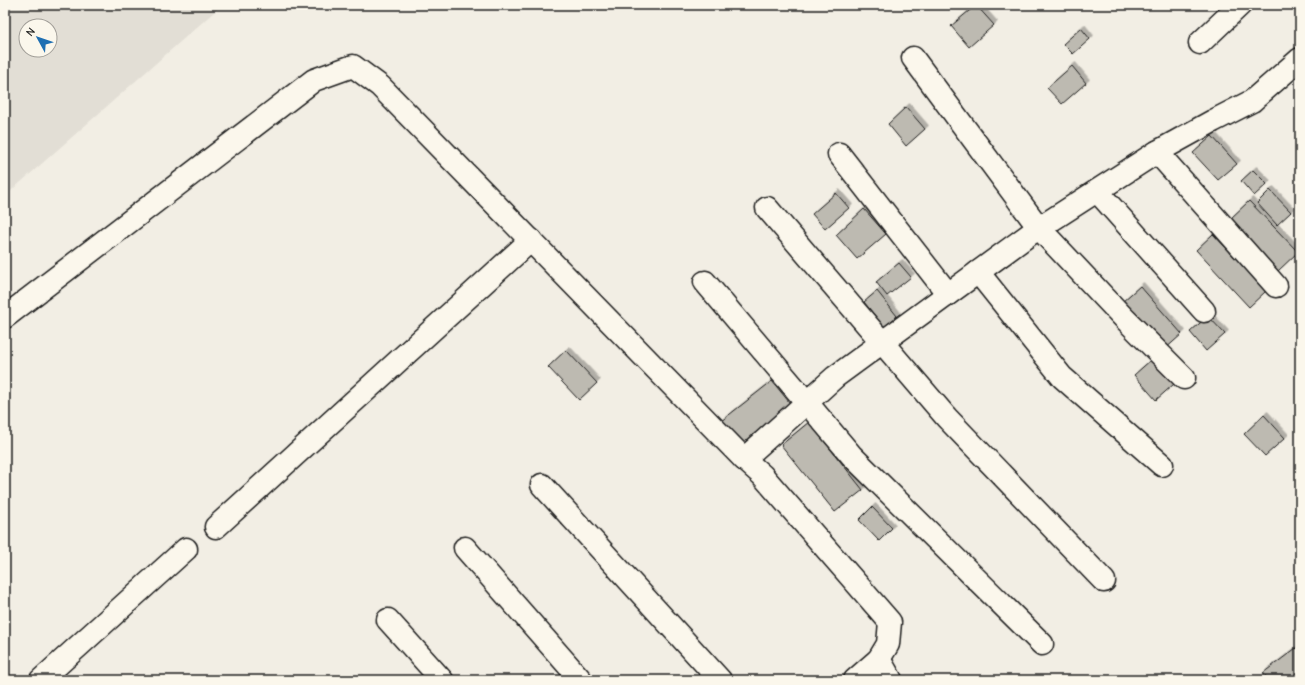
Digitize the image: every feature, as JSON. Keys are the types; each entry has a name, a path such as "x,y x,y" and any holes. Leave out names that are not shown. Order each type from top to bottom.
{"street":[{"path":"1200,43 1240,5"},
{"path":"913,58 1040,228 1124,318 1184,378"},
{"path":"744,459 835,377 978,272 1040,228 1157,152 1252,101 1300,59"},
{"path":"5,317 314,80 352,66 380,86 744,459 762,475 890,622 888,644 879,659 856,680"},
{"path":"1157,152 1276,286"},
{"path":"839,154 948,294"},
{"path":"1097,191 1204,311"},
{"path":"767,208 947,418 1104,581"},
{"path":"216,527 531,240"},
{"path":"978,272 1062,377 1162,465"},
{"path":"705,282 852,456 1042,644"},
{"path":"542,486 720,680"},
{"path":"465,548 581,680"},
{"path":"42,680 186,549"},
{"path":"388,620 442,680"},
{"path":"879,659 891,680"}],"shaded area":[{"path":"5,5 222,5 5,196"}],"building":[{"path":"976,5 994,25 969,47 951,26"},
{"path":"1081,28 1090,39 1073,54 1063,44"},
{"path":"1072,66 1086,83 1062,104 1047,88"},
{"path":"906,107 925,129 906,146 888,124"},
{"path":"1212,136 1237,164 1218,180 1193,153"},
{"path":"1253,170 1267,184 1254,196 1241,181"},
{"path":"1270,190 1291,212 1277,225 1257,203"},
{"path":"836,193 849,208 825,229 812,214"},
{"path":"1249,201 1298,252 1278,271 1230,219"},
{"path":"864,209 886,234 857,259 836,235"},
{"path":"1213,234 1266,291 1249,307 1196,250"},
{"path":"899,263 911,277 887,296 876,282"},
{"path":"1140,286 1182,334 1164,350 1122,302"},
{"path":"877,291 897,316 884,327 864,302"},
{"path":"1208,316 1225,334 1206,351 1190,332"},
{"path":"566,350 597,383 579,400 548,367"},
{"path":"1152,359 1174,384 1156,400 1134,375"},
{"path":"772,381 794,408 742,450 720,422"},
{"path":"1264,415 1285,438 1265,456 1244,434"},
{"path":"809,422 863,490 835,512 781,445"},
{"path":"872,507 892,528 879,541 859,520"},
{"path":"1300,645 1300,680 1269,680 1263,673"}]}
